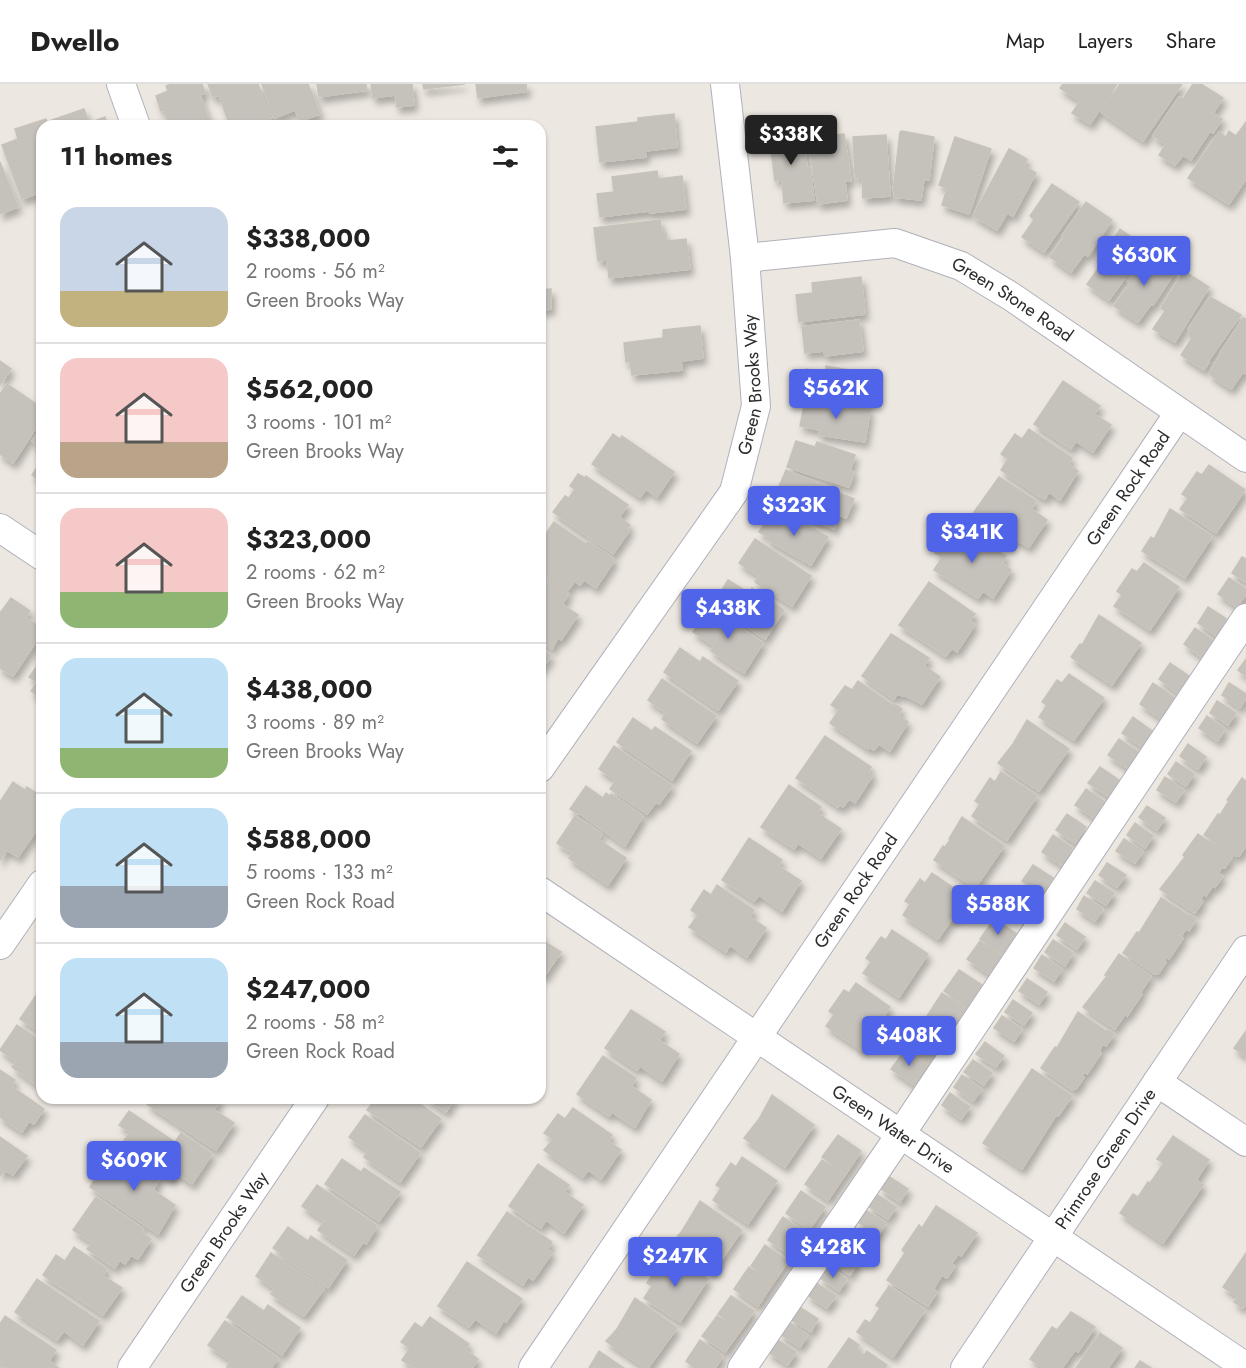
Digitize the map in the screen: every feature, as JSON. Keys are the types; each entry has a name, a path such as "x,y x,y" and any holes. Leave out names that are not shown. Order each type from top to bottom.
{"street":[{"path":"121,84 134,120"},
{"name":"Green Brooks Way","path":"546,759 734,492 756,406 745,258 725,84"},
{"name":"Green Stone Road","path":"745,258 895,243 961,266 1012,297 1246,458"},
{"name":"Green Rock Road","path":"533,1368 1179,414"},
{"path":"0,528 36,552"},
{"path":"742,1368 1246,618"},
{"path":"2,939 36,892"},
{"name":"Green Water Drive","path":"546,895 1246,1367"},
{"name":"Primrose Green Drive","path":"965,1368 1246,950"},
{"path":"1157,1082 1246,1142"},
{"name":"Green Brooks Way","path":"132,1368 311,1104"}],"building":[{"path":"202,84 205,93 200,95 209,120 168,120 164,110 161,111 156,96 168,91 166,86"},
{"path":"208,84 258,84 271,119 228,120 219,95 213,97"},
{"path":"262,84 308,84 320,114 300,120 295,110 274,118"},
{"path":"317,84 366,84 367,90 319,97"},
{"path":"371,84 412,84 414,105 397,107 395,95 373,98"},
{"path":"423,84 465,84 424,89"},
{"path":"476,84 526,84 527,91 478,98"},
{"path":"1063,84 1117,84 1090,124 1072,113 1080,101 1060,88"},
{"path":"1120,84 1182,84 1143,141 1101,112"},
{"path":"1193,84 1201,84 1223,98 1213,113 1222,119 1213,133 1210,131 1191,160 1183,155 1175,165 1159,155 1166,144 1153,136 1179,97 1183,99"},
{"path":"84,109 88,120 52,120"},
{"path":"674,114 677,147 645,151 646,157 600,162 596,127 638,122 638,118"},
{"path":"36,122 36,194 22,199 2,145 18,139 15,129"},
{"path":"1246,122 1246,179 1229,204 1188,178 1219,132 1226,137 1229,131 1236,136"},
{"path":"789,130 790,135 803,133 814,200 784,203 782,180 775,181 769,132"},
{"path":"900,132 934,137 929,180 924,179 921,200 894,197"},
{"path":"844,134 851,181 845,181 847,200 818,204 808,138"},
{"path":"886,135 890,196 863,198 862,177 856,178 855,173 853,137"},
{"path":"955,137 991,149 969,214 942,205 947,188 939,185"},
{"path":"1009,149 1027,159 1024,166 1036,173 1013,216 1007,213 997,230 973,216"},
{"path":"0,162 18,207 0,214"},
{"path":"657,171 658,179 682,176 686,209 600,217 597,194 614,192 612,177"},
{"path":"1052,184 1079,202 1044,252 1022,237 1034,220 1030,216"},
{"path":"1086,202 1112,220 1088,256 1084,254 1071,272 1050,257"},
{"path":"660,220 662,233 666,233 667,241 686,239 690,269 609,278 607,260 598,261 594,228"},
{"path":"1120,229 1147,248 1109,300 1087,284 1101,265 1097,262"},
{"path":"1146,253 1175,272 1153,305 1151,304 1138,322 1114,306 1130,283 1127,281"},
{"path":"1184,271 1209,287 1175,342 1153,329 1165,311 1161,308"},
{"path":"861,277 865,314 799,322 796,295 813,293 812,283"},
{"path":"546,289 551,289 551,309 546,309"},
{"path":"1210,297 1241,315 1204,370 1181,355 1192,338 1188,334 1190,330 1188,329"},
{"path":"1243,318 1246,319 1246,374 1243,372 1231,389 1209,374"},
{"path":"859,320 863,351 825,356 824,351 805,353 802,327"},
{"path":"700,326 703,358 681,361 682,370 632,375 630,361 626,362 624,343 663,338 663,330"},
{"path":"0,361 11,369 0,385"},
{"path":"826,366 867,373 864,389 869,390 866,407 801,396 806,369 826,372"},
{"path":"1063,381 1100,406 1094,414 1111,425 1093,452 1076,441 1071,449 1034,424"},
{"path":"7,384 36,404 36,428 13,463 0,454 0,394"},
{"path":"805,400 870,410 865,442 819,435 820,430 800,426"},
{"path":"1029,429 1072,458 1068,464 1078,471 1060,500 1049,492 1045,499 1039,496 1001,470 1008,459 1001,454 1015,434 1022,439"},
{"path":"613,434 620,439 622,436 674,472 657,497 646,489 640,497 592,464"},
{"path":"796,441 815,447 817,442 855,455 850,471 854,472 849,487 787,467"},
{"path":"1209,465 1245,490 1216,533 1180,509 1188,498 1182,494 1197,472 1202,475"},
{"path":"786,470 854,499 846,518 840,515 834,529 790,511 793,505 775,496"},
{"path":"578,474 585,478 586,476 628,505 619,517 630,525 627,529 629,531 613,554 553,512 565,496 569,498 575,489 570,486"},
{"path":"999,477 1036,501 1031,509 1047,520 1029,547 1011,537 1007,543 1001,541 969,519"},
{"path":"1170,509 1212,536 1185,578 1142,551 1151,537 1154,539"},
{"path":"773,510 790,522 794,514 828,537 811,565 768,540 770,538 759,532"},
{"path":"554,522 586,544 588,541 613,558 614,561 596,588 584,580 580,585 575,581 568,590 546,575 546,533"},
{"path":"962,528 1006,556 1002,563 1011,570 993,598 983,591 978,598 934,570 942,557 935,553 948,533 955,538"},
{"path":"755,539 811,576 792,606 755,582 759,576 739,563"},
{"path":"1242,557 1246,559 1246,582 1232,573"},
{"path":"1144,563 1179,587 1150,630 1114,606 1122,595 1117,591 1132,569 1137,572"},
{"path":"1229,578 1246,589 1246,594 1237,607 1218,594"},
{"path":"546,579 569,594 562,604 578,615 561,640 558,638 552,649 546,645"},
{"path":"728,580 749,593 752,588 784,610 765,639 713,604"},
{"path":"929,582 975,614 970,621 975,624 957,652 952,648 946,656 899,625"},
{"path":"11,598 30,611 26,618 36,624 36,642 13,676 0,668 0,613"},
{"path":"709,607 763,643 744,673 711,651 714,646 693,632"},
{"path":"1208,607 1228,620 1217,636 1198,623"},
{"path":"1099,615 1141,643 1112,685 1071,657 1080,644 1082,645"},
{"path":"1195,628 1214,641 1203,658 1184,644"},
{"path":"891,634 929,658 923,667 940,677 922,704 904,695 897,694 894,699 862,676"},
{"path":"680,648 700,662 703,657 738,681 718,710 664,672"},
{"path":"546,652 551,656 546,663"},
{"path":"1246,659 1246,676 1238,670"},
{"path":"1170,663 1189,676 1178,693 1159,679"},
{"path":"36,667 36,681 29,677"},
{"path":"1069,674 1104,698 1074,740 1039,717 1047,705 1042,702 1057,680 1062,683"},
{"path":"662,679 716,716 697,743 662,719 666,713 648,700"},
{"path":"858,681 902,709 898,715 908,722 890,751 879,744 874,750 869,747 868,749 830,723 839,710 831,705 845,686 852,690"},
{"path":"1153,683 1175,698 1162,719 1140,704"},
{"path":"1229,683 1246,694 1240,708 1222,695"},
{"path":"36,684 36,695 31,691"},
{"path":"1217,701 1236,713 1228,725 1210,713"},
{"path":"1207,716 1225,729 1218,741 1199,728"},
{"path":"1133,717 1152,731 1141,746 1122,733"},
{"path":"633,718 652,731 655,727 691,751 672,780 617,742"},
{"path":"1027,720 1069,749 1039,791 998,763 1013,744"},
{"path":"825,736 871,767 868,772 873,775 855,803 849,799 843,807 840,805 838,807 796,778"},
{"path":"1119,739 1138,752 1127,768 1108,755"},
{"path":"1188,744 1206,757 1198,769 1180,756"},
{"path":"614,746 672,786 659,804 656,802 647,814 610,789 616,780 599,769"},
{"path":"1176,762 1194,774 1186,786 1168,774"},
{"path":"1100,767 1119,780 1108,796 1088,783"},
{"path":"1001,772 1037,796 1007,840 972,816 980,804 975,801 990,778 995,782"},
{"path":"1165,777 1184,790 1176,802 1157,790"},
{"path":"1242,778 1246,781 1246,846 1239,856 1236,856 1204,835 1218,814 1220,815"},
{"path":"13,782 25,790 27,787 36,793 36,831 18,857 7,850 0,860 0,802"},
{"path":"789,785 821,807 817,813 841,829 821,858 798,843 794,849 761,827"},
{"path":"586,786 603,798 606,793 610,796 611,794 643,816 625,846 570,809"},
{"path":"1086,789 1105,802 1094,818 1075,805"},
{"path":"1147,806 1165,818 1157,830 1139,817"},
{"path":"1067,814 1086,827 1075,843 1056,830"},
{"path":"575,816 602,834 598,839 626,858 608,885 569,858 572,853 557,843"},
{"path":"962,817 1004,846 975,888 934,860 950,840"},
{"path":"1135,823 1153,836 1145,848 1127,835"},
{"path":"1198,834 1232,857 1225,868 1222,867 1218,873 1223,876 1215,887 1213,885 1206,896 1204,894 1200,899 1203,901 1195,913 1160,889 1185,857 1183,855"},
{"path":"1053,835 1072,848 1061,865 1042,852"},
{"path":"749,838 782,860 778,866 801,881 782,911 759,895 754,901 722,880"},
{"path":"1124,839 1143,851 1135,863 1116,851"},
{"path":"1107,863 1126,875 1117,887 1099,875"},
{"path":"1033,865 1053,878 1042,894 1022,881"},
{"path":"932,873 967,897 938,939 903,915 910,904 905,901 920,879 925,883"},
{"path":"1095,881 1114,893 1106,905 1087,893"},
{"path":"717,885 754,910 750,917 766,928 747,957 730,945 726,952 689,927 698,915 691,910 704,890 711,895"},
{"path":"1019,886 1039,899 1027,915 1008,902"},
{"path":"1084,896 1103,909 1095,921 1077,909"},
{"path":"1161,898 1196,919 1189,931 1186,929 1181,936 1183,938 1169,959 1167,957 1164,961 1166,962 1158,974 1155,974 1123,953"},
{"path":"994,919 1017,934 1003,954 980,939"},
{"path":"1065,923 1085,937 1077,949 1057,935"},
{"path":"892,930 928,954 899,997 863,973 871,962 866,958 881,937 886,940"},
{"path":"1053,940 1073,953 1065,966 1045,952"},
{"path":"980,941 1002,956 989,974 967,959"},
{"path":"546,943 561,952 546,974"},
{"path":"1119,954 1151,976 1140,993 1142,994 1115,1029 1083,1007 1107,976 1105,975"},
{"path":"1042,955 1062,969 1054,981 1034,968"},
{"path":"959,970 982,985 967,1007 944,991"},
{"path":"1027,979 1047,992 1039,1004 1019,991"},
{"path":"856,983 890,1007 861,1050 826,1026 834,1015 829,1011 844,990 849,993"},
{"path":"942,993 966,1009 950,1032 927,1016"},
{"path":"36,995 36,1029 20,1019"},
{"path":"1013,1000 1032,1013 1024,1025 1005,1012"},
{"path":"631,1010 665,1032 659,1040 679,1054 662,1081 640,1066 637,1070 605,1048"},
{"path":"1078,1012 1114,1034 1106,1046 1103,1044 1099,1051 1101,1053 1087,1074 1084,1072 1082,1076 1084,1077 1073,1090 1041,1068 1055,1047 1057,1048"},
{"path":"1002,1016 1022,1029 1014,1041 994,1028"},
{"path":"17,1025 36,1038 36,1085 12,1067 17,1062 0,1050"},
{"path":"918,1026 943,1043 929,1064 904,1047"},
{"path":"1246,1031 1246,1056 1234,1048"},
{"path":"985,1042 1004,1056 996,1067 976,1054"},
{"path":"905,1050 927,1065 914,1085 891,1069"},
{"path":"603,1056 636,1078 631,1086 651,1100 635,1127 612,1112 609,1116 577,1094"},
{"path":"973,1060 992,1073 984,1085 964,1072"},
{"path":"1032,1069 1072,1096 1058,1116 1056,1115 1022,1169 983,1143"},
{"path":"0,1070 15,1080 11,1086 44,1109 34,1124 29,1121 22,1132 0,1117"},
{"path":"962,1075 982,1089 973,1101 954,1087"},
{"path":"950,1093 970,1107 961,1119 942,1105"},
{"path":"772,1095 814,1125 785,1167 744,1138 759,1119"},
{"path":"147,1104 218,1104 214,1110 234,1123 216,1150"},
{"path":"372,1104 420,1104 441,1119 421,1147 367,1110"},
{"path":"434,1104 451,1104 446,1112"},
{"path":"573,1108 612,1135 608,1141 621,1150 601,1179 588,1170 583,1177 544,1150 553,1139 544,1133 558,1114 565,1119"},
{"path":"129,1111 175,1142 181,1133 212,1154 192,1184 176,1173 171,1180 120,1146 130,1132 119,1125"},
{"path":"365,1115 420,1153 400,1182 364,1157 368,1151 349,1137"},
{"path":"838,1135 861,1151 846,1174 822,1157"},
{"path":"1173,1136 1209,1160 1196,1180 1203,1185 1163,1243 1120,1213 1133,1194 1138,1197 1164,1163 1157,1159"},
{"path":"0,1137 27,1156 13,1175 5,1170 0,1176"},
{"path":"122,1152 160,1178 153,1190 175,1205 158,1234 90,1187 101,1169 107,1173"},
{"path":"742,1157 777,1181 748,1224 713,1200 721,1188 716,1185 731,1163 736,1167"},
{"path":"342,1159 361,1172 364,1168 400,1192 379,1221 325,1184"},
{"path":"822,1160 845,1175 828,1200 805,1184"},
{"path":"538,1164 569,1185 564,1192 583,1205 564,1233 546,1220 541,1228 509,1206"},
{"path":"888,1176 908,1189 900,1202 880,1188"},
{"path":"317,1185 377,1226 366,1244 363,1242 354,1255 318,1230 324,1221 302,1206"},
{"path":"801,1191 825,1207 809,1230 786,1213"},
{"path":"876,1194 896,1207 888,1219 868,1206"},
{"path":"96,1197 143,1229 141,1232 151,1239 138,1259 131,1255 125,1264 120,1260 115,1268 87,1249 92,1243 73,1230"},
{"path":"700,1201 742,1230 713,1272 672,1243"},
{"path":"936,1206 977,1233 961,1256 958,1254 951,1264 955,1266 947,1278 942,1275 933,1289 937,1292 928,1306 887,1280 905,1253 902,1250 919,1225 922,1228"},
{"path":"865,1210 886,1223 878,1235 858,1222"},
{"path":"507,1212 552,1242 547,1249 552,1253 533,1280 528,1277 523,1285 478,1255"},
{"path":"783,1217 807,1233 792,1256 768,1240"},
{"path":"288,1227 308,1241 311,1236 347,1260 328,1288 273,1248"},
{"path":"853,1227 874,1240 866,1252 845,1239"},
{"path":"765,1245 788,1261 774,1282 751,1266"},
{"path":"74,1247 107,1269 103,1276 122,1288 103,1315 43,1275 56,1255 65,1261"},
{"path":"838,1250 858,1263 850,1275 830,1262"},
{"path":"271,1253 324,1289 304,1316 271,1294 275,1289 256,1276"},
{"path":"1246,1253 1246,1304 1243,1308 1234,1302 1238,1297 1223,1287"},
{"path":"673,1255 708,1279 680,1322 644,1298 652,1286 647,1283 661,1261 667,1265"},
{"path":"467,1262 522,1299 496,1333 475,1319 469,1327 438,1306"},
{"path":"827,1266 847,1279 839,1291 820,1278"},
{"path":"749,1267 773,1283 758,1306 734,1289"},
{"path":"37,1279 99,1321 83,1345 64,1331 57,1340 15,1312"},
{"path":"816,1283 836,1296 827,1308 807,1295"},
{"path":"889,1286 925,1310 893,1357 857,1332 865,1320 870,1323 880,1308 876,1305"},
{"path":"242,1296 264,1311 268,1305 300,1328 282,1355 227,1317"},
{"path":"731,1296 754,1311 741,1330 718,1314"},
{"path":"635,1298 677,1328 648,1368 606,1341 617,1329"},
{"path":"798,1306 818,1319 811,1332 790,1319"},
{"path":"1071,1312 1095,1327 1078,1352 1075,1350 1062,1368 1043,1368 1030,1359 1052,1327 1057,1330"},
{"path":"5,1316 56,1350 49,1361 58,1368 0,1367 0,1324"},
{"path":"717,1316 740,1331 725,1352 702,1336"},
{"path":"430,1317 469,1344 465,1350 478,1359 472,1368 414,1368 402,1360 410,1348 401,1342 415,1323 422,1328"},
{"path":"225,1321 278,1358 271,1368 227,1367 231,1361 208,1345"},
{"path":"788,1322 808,1335 800,1347 780,1334"},
{"path":"1100,1333 1122,1348 1108,1368 1076,1368"},
{"path":"849,1338 859,1345 856,1349 864,1355 867,1351 887,1365 885,1368 828,1368"},
{"path":"776,1339 796,1352 788,1365 768,1352"},
{"path":"700,1340 723,1356 715,1368 695,1368 686,1361"},
{"path":"599,1351 624,1368 589,1368"},
{"path":"1140,1361 1151,1368 1135,1368"}]}
